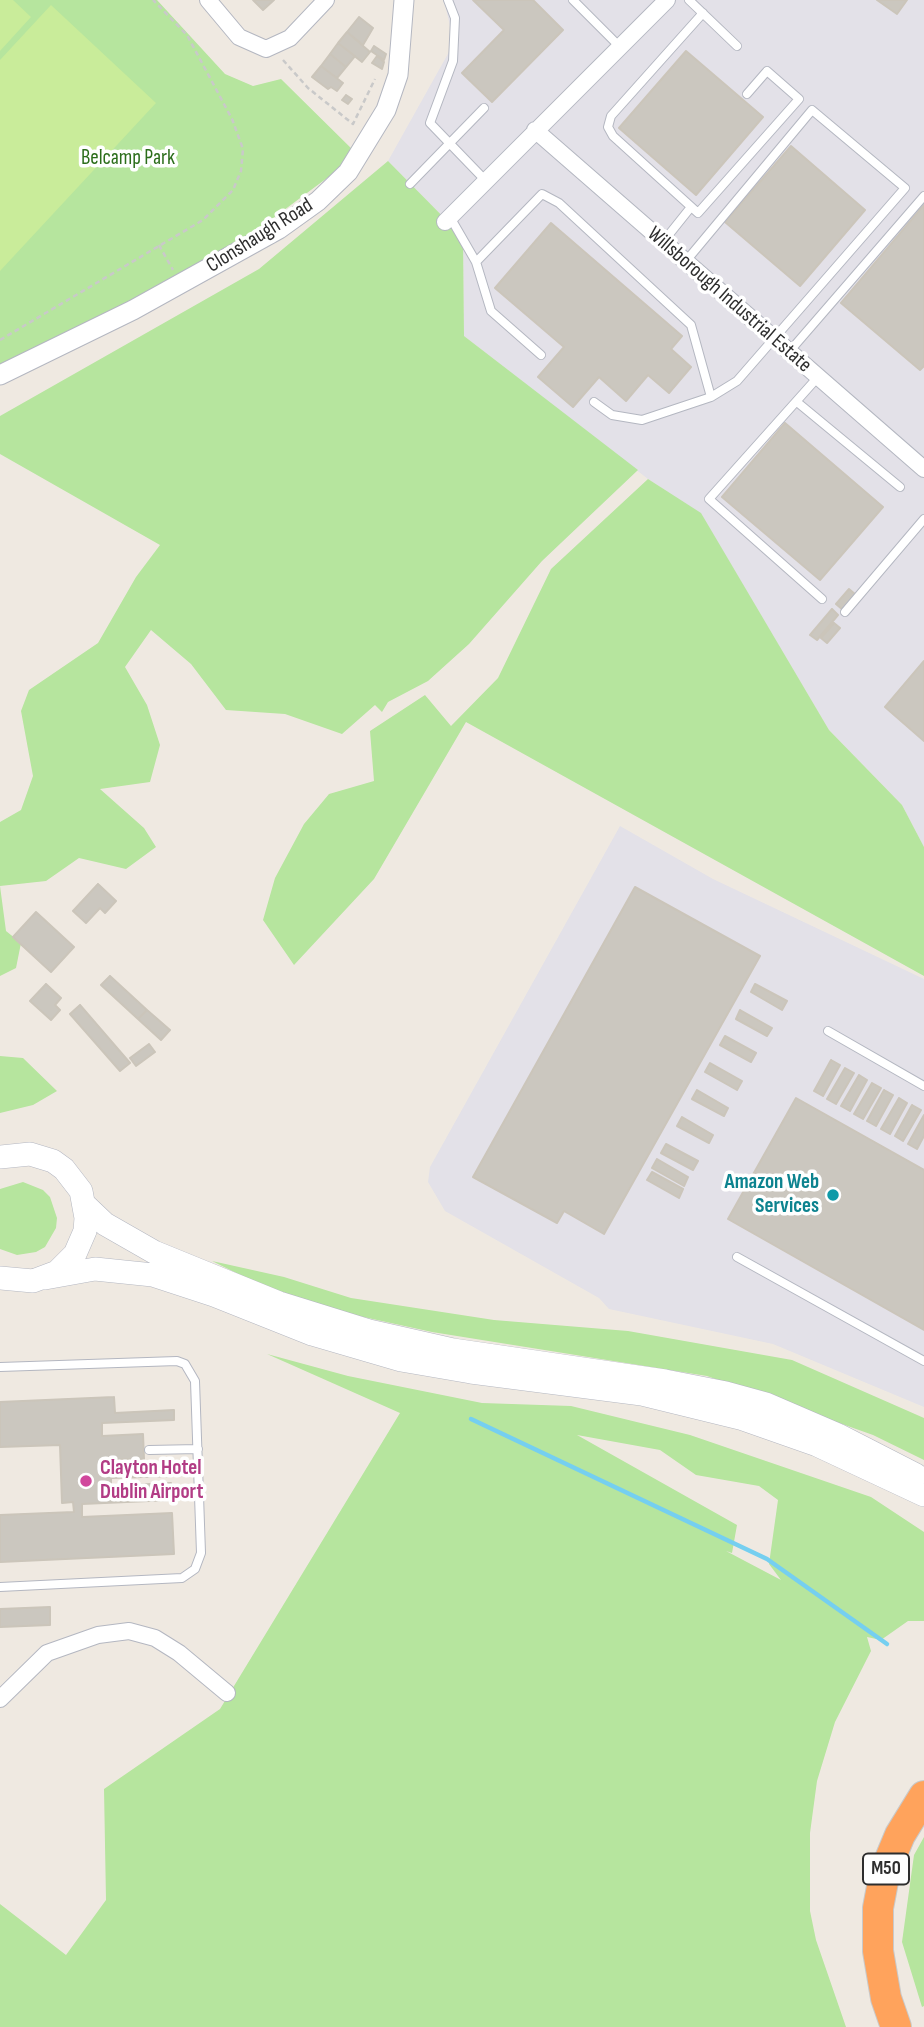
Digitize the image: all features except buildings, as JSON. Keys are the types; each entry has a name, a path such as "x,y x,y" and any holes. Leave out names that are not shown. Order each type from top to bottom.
{"highway":[{"name":"M50","path":"895,2027 886,1998 878,1951 878,1908 885,1871 900,1835 924,1796"}],"main road":[{"path":"2,1155 30,1154 53,1161 73,1178 85,1205 105,1224 154,1252 279,1303 369,1331 453,1350 664,1381 766,1404 838,1435 924,1480"},
{"path":"45,1278 66,1264 75,1254 85,1231 85,1205"},
{"path":"11,1280 45,1278 95,1269 153,1275 184,1284 312,1335 401,1360 642,1394 740,1418 817,1445 924,1495"}],"street":[{"path":"208,0 239,37 266,49 290,38 326,0"},
{"name":"Clonshaugh Road","path":"0,374 181,283 279,229 318,201 348,172 376,128 398,75 404,0"},
{"path":"447,219 667,0"},
{"name":"Willsborough Industrial Estate","path":"535,130 818,377 922,462"},
{"path":"0,1292 11,1280"},
{"path":"0,1699 47,1653 98,1634 129,1631 155,1638 179,1653 228,1693"}],"lane":[{"path":"448,0 455,18 453,61 430,123 485,180"},
{"path":"573,0 620,47"},
{"path":"689,0 737,46"},
{"path":"704,13 611,116 608,127 613,136 698,214 799,99 767,71 747,94"},
{"path":"410,184 484,108"},
{"path":"594,402 611,415 642,420 711,397 737,381 905,188 812,110 686,261"},
{"path":"476,262 542,194 559,203 691,325 711,397"},
{"path":"789,352 924,196"},
{"path":"663,242 691,208"},
{"path":"447,219 476,262 491,312 541,355"},
{"path":"818,377 709,499 822,599"},
{"path":"797,402 900,487"},
{"path":"845,612 924,519"},
{"path":"828,1031 924,1086"},
{"path":"737,1257 924,1361"},
{"path":"0,1367 156,1361 185,1364 195,1381 201,1553 200,1562 182,1578 0,1587"},
{"path":"149,1450 198,1449"}],"path":[{"path":"0,340 202,220 233,190 241,171 243,149 209,72 187,35 153,0"},
{"path":"272,46 308,88 353,124 375,79"},
{"path":"159,245 181,283"}],"shaded area":[{"path":"444,0 924,0 924,847 902,805 829,730 701,514 648,479 464,336 463,237 388,161 454,43"},
{"name":"Amazon Web Services","path":"620,826 713,879 924,979 924,1407 773,1344 609,1309 599,1298 445,1211 428,1182 430,1167"}],"green space":[{"name":"Belcamp Park","path":"0,0 157,0 225,74 253,86 281,79 358,155 233,248 0,373"},
{"path":"0,0 13,0 31,17 0,51"},
{"path":"51,5 156,103 0,271 0,60"},
{"path":"388,161 463,237 464,336 638,470 542,561 469,644 428,681 388,702 382,712 375,705 342,734 285,714 226,710 191,664 151,630 125,667 147,705 160,745 150,782 100,789 144,828 156,847 126,869 79,858 46,881 0,886 0,822 21,810 33,776 21,711 29,690 98,643 136,577 160,545 0,454 0,416 259,269"},
{"path":"648,479 701,513 829,730 902,805 924,847 924,976 466,722 374,879 294,965 263,920 275,878 304,824 329,794 374,781 370,731 425,695 451,726 498,678 551,569"},
{"path":"0,886 6,931 21,943 16,968 0,976"},
{"path":"0,1056 23,1058 57,1091 33,1105 0,1113"},
{"path":"23,1182 43,1190 50,1197 57,1218 56,1228 45,1247 36,1252 17,1255 0,1249 0,1189"},
{"path":"212,1261 284,1277 351,1298 494,1320 628,1331 792,1360 924,1418 924,1460 873,1435 707,1376 432,1332 295,1302"},
{"path":"267,1354 348,1376 482,1403 571,1406 690,1435 871,1497 924,1532 924,1621 908,1621 881,1640 867,1637 871,1651 835,1722 817,1781 810,1833 810,1911 816,1940 846,2027 0,2027 0,1904 66,1955 106,1900 104,1789 220,1709 400,1413","holes":["577,1435 660,1450 696,1475 759,1486 778,1500 769,1564 781,1580 726,1551 732,1553 737,1525"]},
{"path":"924,1837 922,2007 902,1942 914,1855"}],"waterway":[{"path":"471,1419 767,1559 887,1644"}],"place":[{"name":"Amazon Web Services","path":"833,1195"},
{"name":"Clayton Hotel Dublin Airport","path":"86,1481"}]}
